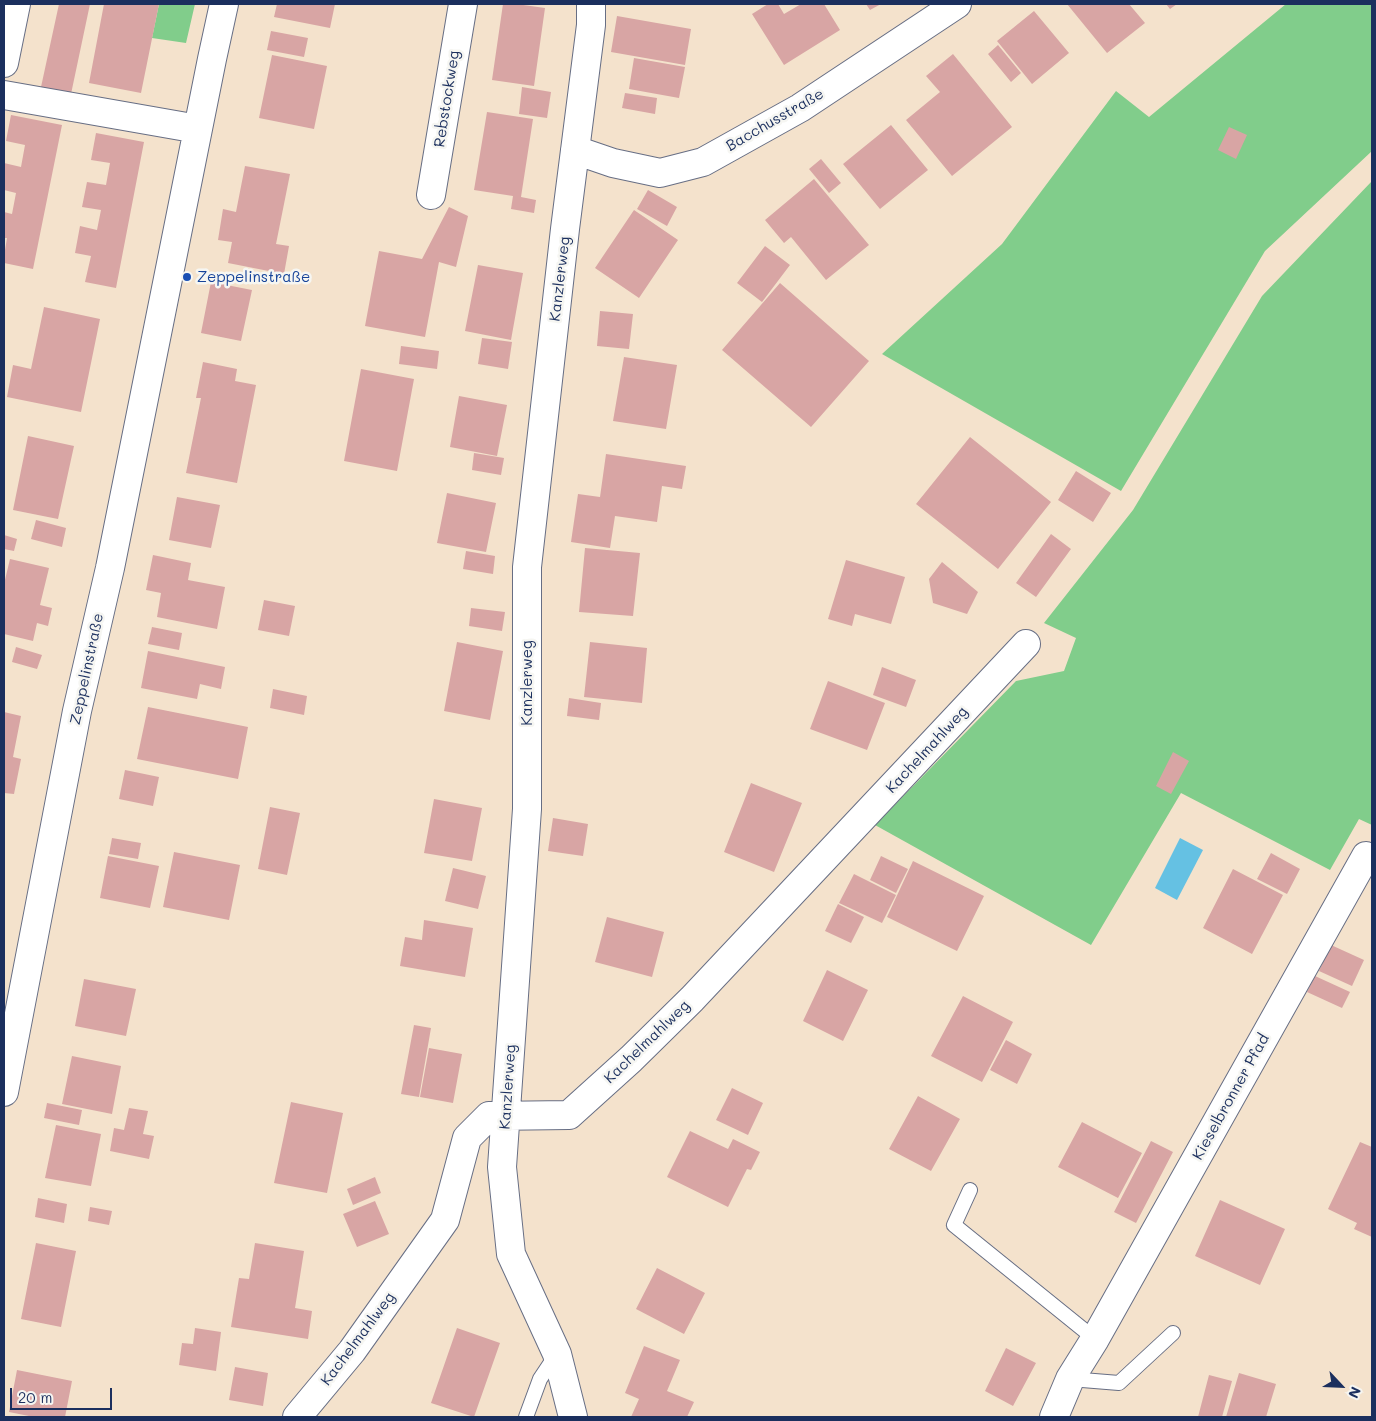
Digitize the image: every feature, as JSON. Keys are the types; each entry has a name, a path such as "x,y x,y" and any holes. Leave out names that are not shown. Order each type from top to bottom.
{"street":[{"path":"4,63 16,4"},
{"name":"Zeppelinstraße","path":"4,1092 77,711 110,568 224,4"},
{"name":"Rebstockweg","path":"431,194 463,4"},
{"name":"Kanzlerweg","path":"573,1417 556,1354 511,1254 502,1167 528,809 527,567 591,25 591,4"},
{"name":"Bacchusstraße","path":"575,150 613,163 660,174 703,162 800,108 957,4"},
{"path":"4,95 198,129"},
{"name":"Kachelmahlweg","path":"297,1417 352,1352 445,1220 467,1138 489,1116 569,1115 631,1059 692,999 1026,644"},
{"name":"Kieselbronner Pfad","path":"1054,1417 1070,1379 1095,1339 1366,856"}],"lane":[{"path":"970,1190 954,1225 1095,1339"},
{"path":"1070,1379 1119,1383 1174,1333"},
{"path":"526,1417 540,1380 556,1354"}],"green space":[{"path":"159,4 195,4 186,43 152,38"},
{"path":"1286,4 1372,4 1372,151 1265,251 1121,491 882,354 1002,244 1116,91 1149,117"},
{"path":"1372,181 1372,825 1359,819 1330,870 1181,793 1091,945 875,825 1016,681 1064,671 1076,638 1044,623 1133,510 1262,296"}],"water":[{"path":"1180,838 1203,850 1177,900 1155,888"}],"building":[{"path":"59,4 90,4 71,94 41,87"},
{"path":"104,4 159,4 141,93 89,83"},
{"path":"277,4 335,4 330,28 274,17"},
{"path":"503,4 545,8 534,86 492,80"},
{"path":"768,4 778,4 784,14 801,4 824,4 840,30 784,65 752,14"},
{"path":"866,4 881,4 870,10"},
{"path":"1067,4 1129,4 1145,23 1107,53"},
{"path":"1166,4 1177,4 1170,9"},
{"path":"1034,11 1069,53 1032,84 997,41"},
{"path":"617,16 691,29 685,65 611,52"},
{"path":"271,31 308,38 304,57 267,50"},
{"path":"998,45 1021,73 1011,82 988,54"},
{"path":"953,54 1012,127 952,176 906,120 940,92 926,76"},
{"path":"272,55 327,66 314,129 259,118"},
{"path":"634,58 685,67 679,98 629,89"},
{"path":"522,87 551,92 547,118 519,114"},
{"path":"625,93 657,98 655,114 622,108"},
{"path":"487,112 533,119 521,197 536,200 534,213 511,209 513,196 474,190"},
{"path":"11,115 62,125 33,269 4,263 7,238 4,238 4,212 12,214 16,193 4,190 4,163 21,167 25,145 6,141"},
{"path":"891,125 928,170 880,209 843,164"},
{"path":"1229,127 1247,135 1236,159 1218,150"},
{"path":"96,133 144,142 116,288 85,282 91,256 75,253 80,226 97,230 101,210 82,207 87,182 106,185 110,163 91,160"},
{"path":"821,159 841,183 829,193 809,169"},
{"path":"245,166 290,174 276,244 289,246 284,274 228,263 232,242 218,240 223,209 236,212"},
{"path":"814,179 869,245 826,280 791,237 784,243 765,220"},
{"path":"648,190 677,207 667,226 637,209"},
{"path":"449,207 468,216 456,267 439,262 425,337 365,326 379,251 422,259"},
{"path":"634,210 678,240 639,298 595,268"},
{"path":"765,246 790,265 762,302 737,283"},
{"path":"478,265 523,273 511,340 465,331"},
{"path":"211,282 252,290 241,341 201,333"},
{"path":"780,283 869,361 811,427 722,350"},
{"path":"44,307 100,319 81,412 7,397 13,365 31,369"},
{"path":"600,311 633,314 629,349 597,346"},
{"path":"482,338 512,342 508,369 478,364"},
{"path":"401,346 439,351 437,369 399,364"},
{"path":"624,357 677,365 666,429 613,421"},
{"path":"203,362 237,369 235,381 256,385 237,483 186,473 201,398 196,398"},
{"path":"361,369 414,379 397,471 344,461"},
{"path":"459,396 507,405 497,456 450,447"},
{"path":"28,436 74,446 58,519 13,510"},
{"path":"970,437 1051,502 998,569 916,504"},
{"path":"474,453 504,458 501,475 472,470"},
{"path":"606,454 686,466 682,489 662,486 657,522 615,516 610,548 571,542 578,494 600,497"},
{"path":"1076,471 1111,493 1093,522 1058,500"},
{"path":"447,493 496,503 486,552 437,543"},
{"path":"177,497 220,505 211,548 169,540"},
{"path":"36,520 66,528 62,547 31,539"},
{"path":"1051,534 1071,549 1036,597 1016,583"},
{"path":"4,535 17,539 14,551 4,549"},
{"path":"585,548 640,553 633,616 579,612"},
{"path":"466,551 495,556 493,574 463,569"},
{"path":"153,555 191,563 188,580 225,587 217,629 157,617 161,593 146,590"},
{"path":"10,559 49,568 40,605 52,608 48,626 37,623 33,641 4,634 4,584"},
{"path":"846,560 905,577 891,624 855,614 852,626 828,619"},
{"path":"942,562 978,592 967,614 933,603 929,579"},
{"path":"264,600 295,606 289,636 258,630"},
{"path":"471,608 505,612 502,631 469,626"},
{"path":"152,627 182,633 179,650 148,644"},
{"path":"457,642 503,651 490,720 444,711"},
{"path":"590,642 647,648 642,703 584,697"},
{"path":"16,647 42,655 37,669 12,662"},
{"path":"148,651 225,667 221,689 200,684 197,699 141,688"},
{"path":"882,667 916,680 906,707 873,695"},
{"path":"828,681 885,703 867,750 810,729"},
{"path":"273,689 307,696 304,715 270,708"},
{"path":"569,698 601,703 599,720 567,716"},
{"path":"148,707 248,727 238,779 137,759"},
{"path":"4,712 21,716 13,757 21,759 14,794 4,793"},
{"path":"1173,752 1189,761 1171,794 1156,786"},
{"path":"125,770 159,777 153,806 119,799"},
{"path":"751,783 802,803 774,872 724,852"},
{"path":"434,799 482,808 472,861 424,853"},
{"path":"270,807 300,813 287,875 258,869"},
{"path":"553,818 588,824 583,856 548,851"},
{"path":"112,838 141,843 138,859 109,854"},
{"path":"174,852 240,865 229,920 163,907"},
{"path":"1271,853 1300,869 1287,894 1257,879"},
{"path":"108,856 159,866 150,908 100,898"},
{"path":"881,856 908,869 896,893 870,880"},
{"path":"913,861 984,896 957,951 887,917"},
{"path":"453,868 486,876 478,909 445,901"},
{"path":"1233,869 1283,895 1252,954 1203,928"},
{"path":"854,874 896,895 882,923 839,903"},
{"path":"838,904 864,917 851,943 825,931"},
{"path":"607,917 664,932 652,977 595,962"},
{"path":"424,920 473,928 465,977 400,966 405,937 422,940"},
{"path":"1331,945 1364,960 1352,986 1319,971"},
{"path":"827,970 868,990 843,1041 803,1021"},
{"path":"1315,976 1350,992 1342,1008 1307,992"},
{"path":"84,979 136,989 126,1036 75,1026"},
{"path":"963,996 1013,1022 982,1082 931,1056"},
{"path":"414,1025 431,1028 419,1097 401,1094"},
{"path":"1006,1040 1032,1054 1017,1084 990,1070"},
{"path":"429,1048 462,1054 453,1103 420,1097"},
{"path":"72,1056 121,1066 112,1114 62,1104"},
{"path":"732,1088 763,1103 748,1135 716,1120"},
{"path":"918,1096 960,1119 931,1171 889,1149"},
{"path":"291,1102 343,1113 327,1193 274,1183"},
{"path":"47,1103 82,1110 79,1125 44,1118"},
{"path":"129,1108 148,1111 143,1134 154,1136 149,1159 110,1151 114,1128 124,1130"},
{"path":"1082,1122 1142,1153 1118,1198 1058,1167"},
{"path":"56,1125 101,1134 91,1186 45,1178"},
{"path":"690,1131 728,1149 733,1139 760,1152 751,1170 747,1169 728,1207 667,1177"},
{"path":"1151,1141 1173,1152 1136,1223 1114,1212"},
{"path":"1360,1142 1372,1147 1372,1237 1354,1229 1357,1223 1328,1209"},
{"path":"375,1177 381,1193 353,1205 347,1189"},
{"path":"38,1198 67,1204 64,1223 35,1217"},
{"path":"1220,1200 1285,1229 1260,1285 1195,1256"},
{"path":"375,1201 389,1234 357,1247 343,1214"},
{"path":"90,1207 112,1211 109,1225 88,1221"},
{"path":"36,1243 76,1251 61,1327 21,1319"},
{"path":"255,1243 304,1251 295,1308 312,1311 308,1339 231,1327 239,1278 249,1279"},
{"path":"657,1268 705,1293 684,1334 636,1309"},
{"path":"195,1328 221,1332 216,1371 179,1365 182,1343 193,1344"},
{"path":"457,1328 500,1343 474,1417 431,1403"},
{"path":"644,1346 680,1360 667,1391 694,1402 687,1417 631,1417 639,1399 625,1393"},
{"path":"1006,1348 1036,1363 1013,1406 985,1391"},
{"path":"235,1367 268,1373 263,1406 229,1400"},
{"path":"17,1370 72,1381 65,1417 34,1417 9,1412"},
{"path":"1239,1373 1276,1384 1266,1417 1226,1417"},
{"path":"1209,1375 1232,1381 1222,1417 1198,1417"}],"place":[{"name":"Zeppelinstraße","path":"187,277"}]}
